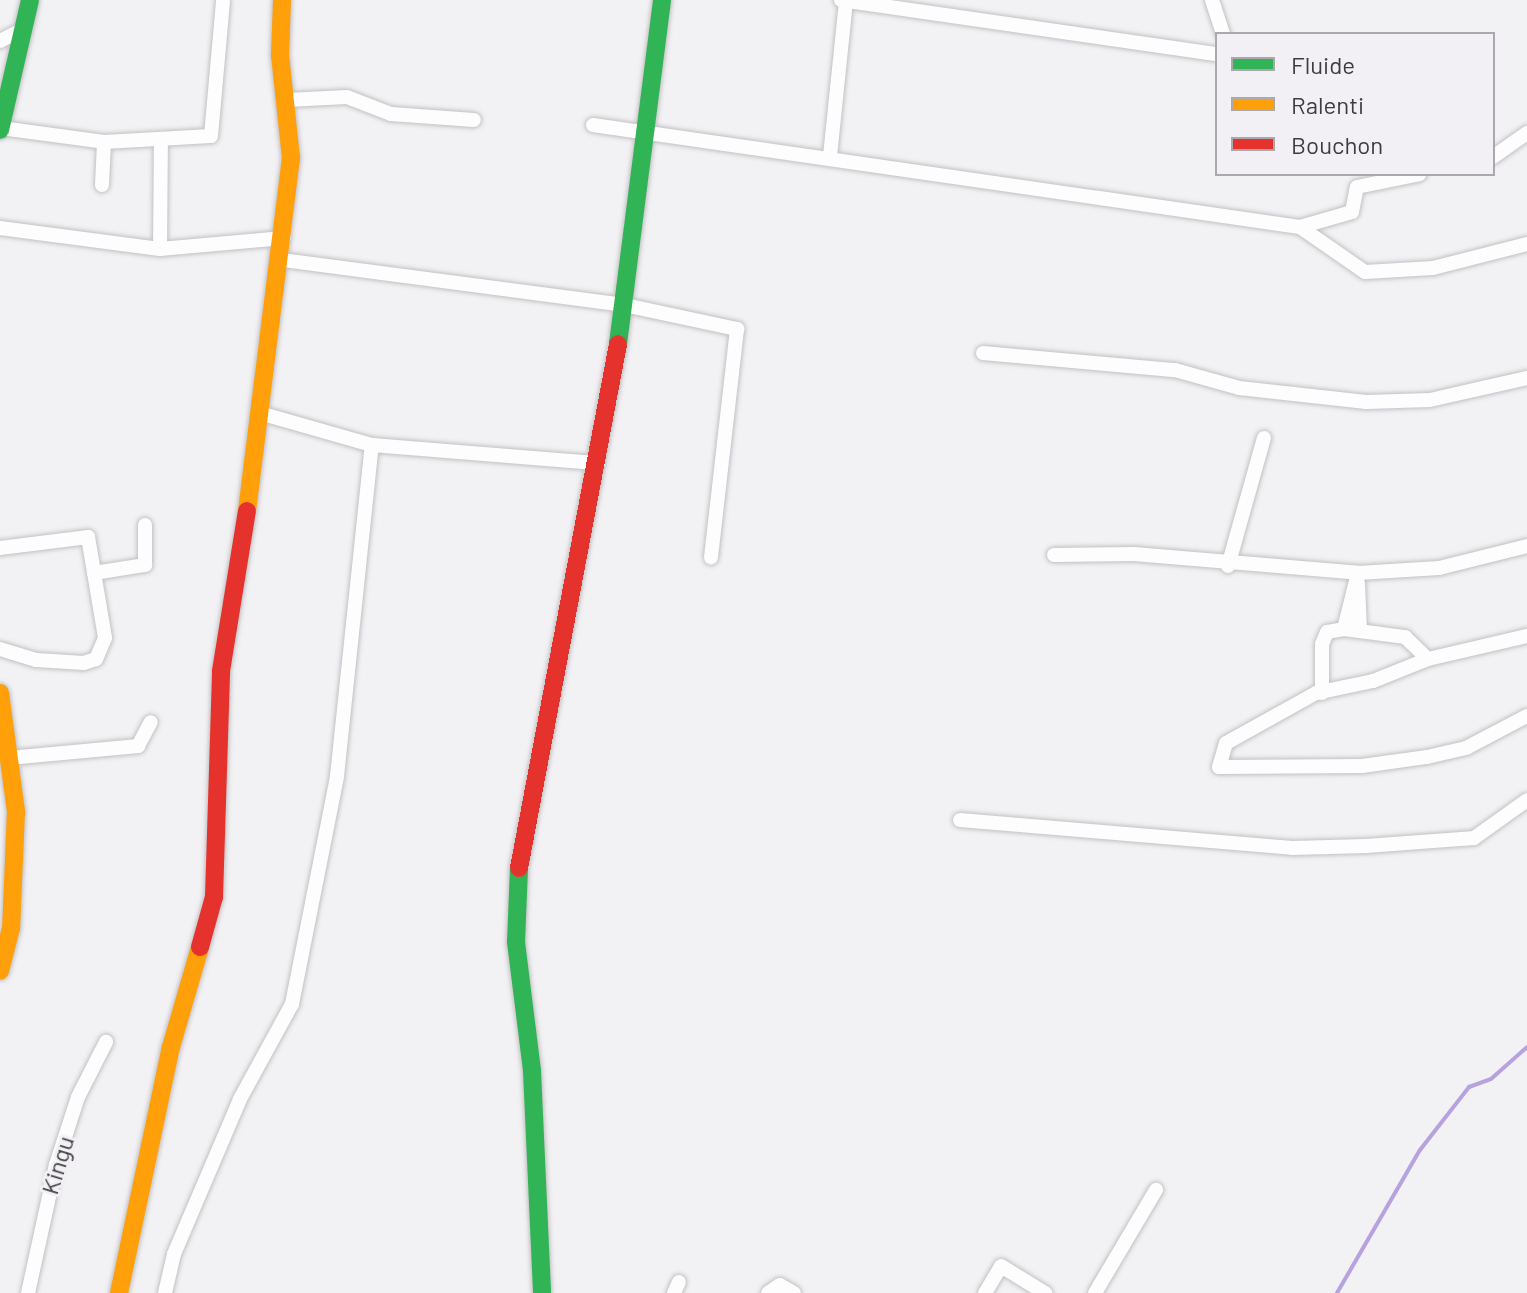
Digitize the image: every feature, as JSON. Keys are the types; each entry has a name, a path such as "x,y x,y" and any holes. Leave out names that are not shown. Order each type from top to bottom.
{"main road":[{"path":"0,129 20,31 30,0"},
{"path":"119,1293 171,1047 214,897 221,671 263,414 283,260 291,158 282,0"},
{"path":"542,1293 532,1071 516,942 517,877 598,463 625,305 662,0"},
{"path":"0,693 9,758 15,888 0,971"}],"street":[{"path":"830,156 844,0 1215,54"},
{"path":"1212,0 1222,32"},
{"path":"0,129 104,142 211,136 223,2"},
{"path":"1,42 20,31"},
{"path":"287,100 347,97 391,114 474,120"},
{"path":"593,125 830,156 1056,196 1300,227 1352,212 1357,187 1410,176"},
{"path":"1495,156 1527,133"},
{"path":"160,249 161,141"},
{"path":"102,185 104,142"},
{"path":"1300,227 1365,272 1433,268 1527,244"},
{"path":"0,228 160,249 284,238"},
{"path":"283,260 625,305 737,329 711,558"},
{"path":"983,353 1175,370 1239,388 1366,402 1430,400 1527,378"},
{"path":"263,414 372,445 598,463"},
{"path":"1228,566 1264,438"},
{"path":"165,1293 174,1254 240,1099 292,1004 337,776 372,445"},
{"path":"94,573 145,565 145,525"},
{"path":"0,548 83,535 94,573 105,638 96,659 54,663 0,649"},
{"path":"1054,555 1134,554 1228,566 1358,573 1439,568 1527,546"},
{"path":"1344,629 1358,573"},
{"path":"1358,573 1360,630"},
{"path":"1322,693 1322,644 1327,632 1360,630 1405,637 1428,659"},
{"path":"1527,636 1428,659 1373,681 1322,693 1226,743 1219,767 1362,766 1427,757 1466,748 1527,716"},
{"path":"9,758 138,746 151,722"},
{"path":"960,820 1292,848 1366,846 1474,838 1527,800"},
{"name":"Kingu","path":"28,1293 56,1165 78,1097 106,1042"},
{"path":"1095,1293 1156,1190"},
{"path":"985,1293 1001,1266 1045,1293"},
{"path":"768,1293 780,1285 794,1293"}],"waterway":[{"path":"1337,1293 1420,1150 1469,1087 1491,1079 1527,1047"}],"traffic: fast":[{"path":"0,130 30,0"},
{"path":"618,344 662,0"},
{"path":"519,868 516,942 532,1071 542,1293"}],"traffic: slow":[{"path":"247,511 291,158 280,55 282,0"},
{"path":"0,693 16,811 11,928 0,971"},
{"path":"119,1293 171,1047 200,947"}],"traffic: jam":[{"path":"519,868 618,344"},
{"path":"200,947 214,897 221,671 247,511"}]}
